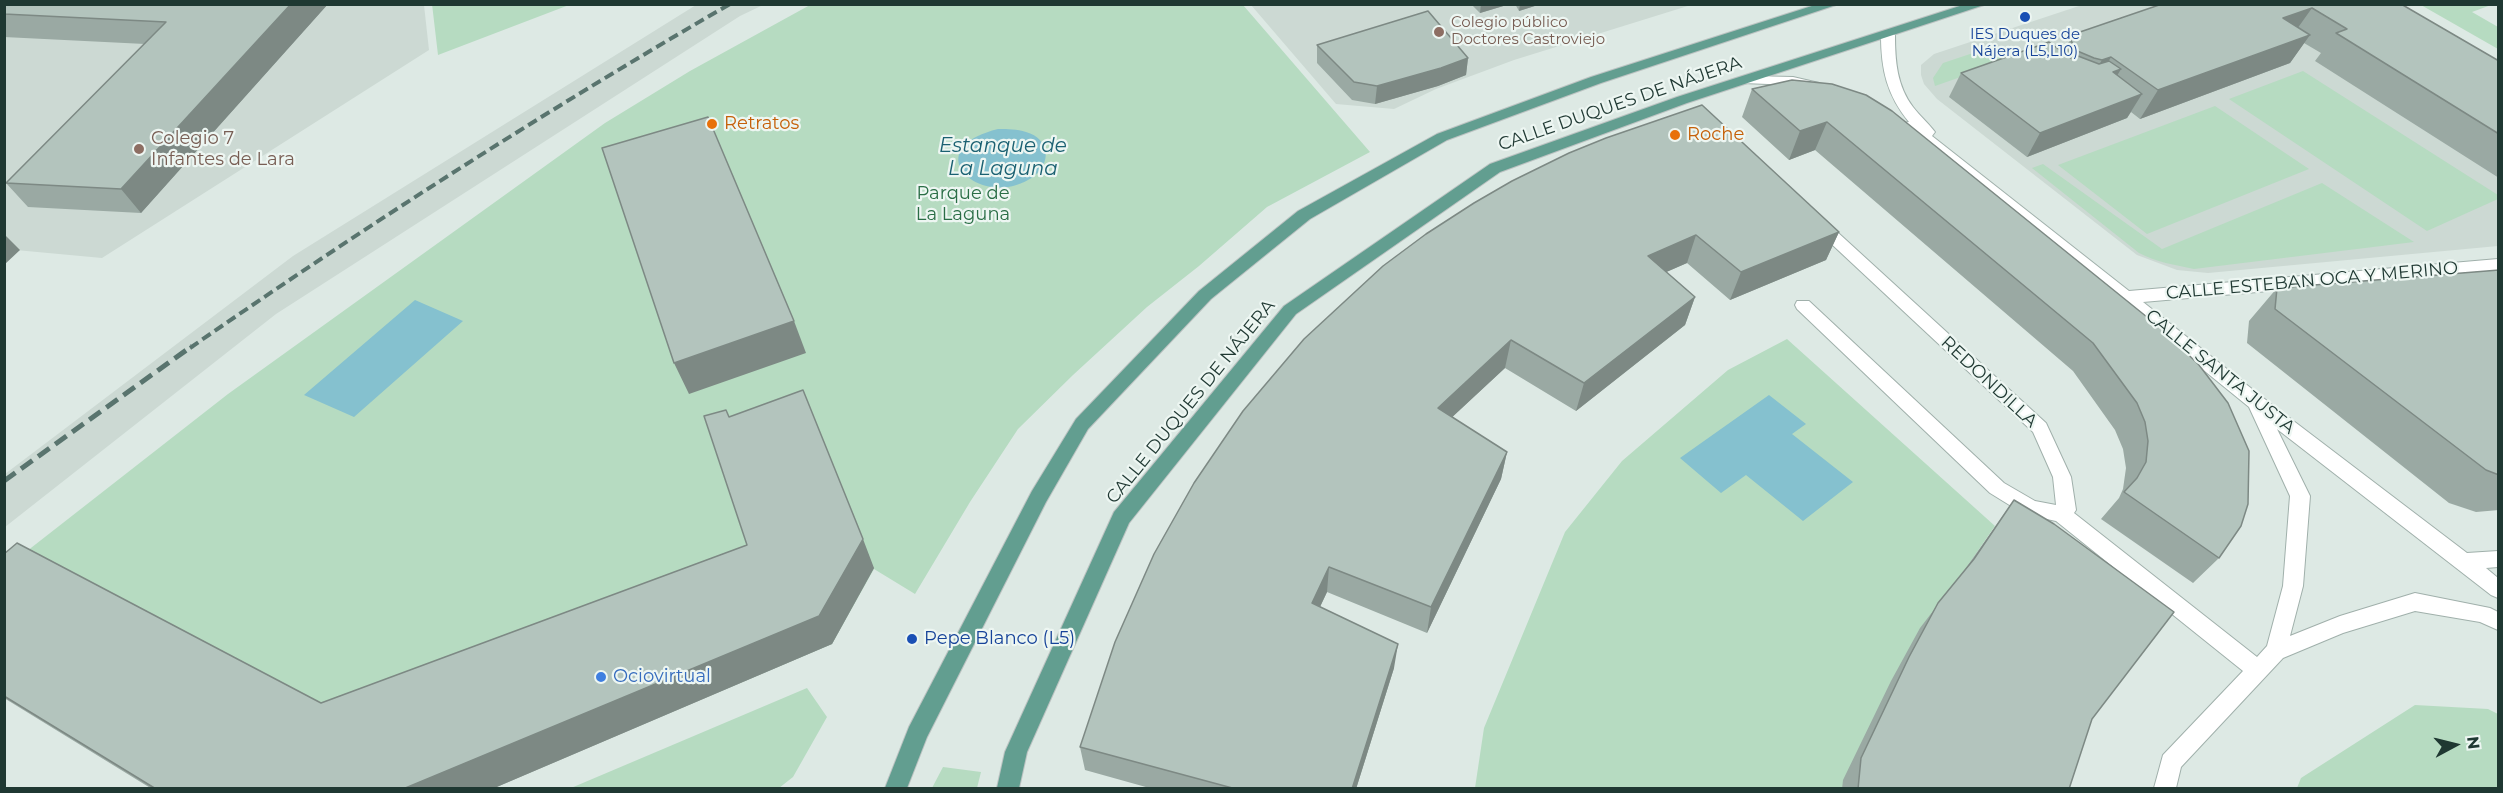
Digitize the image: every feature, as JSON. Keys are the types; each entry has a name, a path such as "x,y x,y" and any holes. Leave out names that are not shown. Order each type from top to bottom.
{"main road":[{"name":"CALLE DUQUES DE NÁJERA","path":"896,789 917,734 1039,497 1082,424 1205,295 1304,214 1443,137 1596,80 1833,4"},
{"name":"CALLE DUQUES DE NÁJERA","path":"1008,789 1016,752 1121,518 1290,310 1495,168 1687,104 1748,80 1981,4"}],"street":[{"name":"CALLE SANTA JUSTA","path":"1888,35 1887,66 1898,100 1944,151"},
{"path":"1748,80 1793,81 1830,90"},
{"name":"CALLE SANTA JUSTA","path":"1897,119 1944,151 2256,402 2499,589"},
{"name":"REDONDILLA","path":"1802,210 2040,428 2062,477 2066,510 2061,514"},
{"name":"CALLE ESTEBAN OCA Y MERINO","path":"2126,297 2499,265"},
{"path":"1803,305 1997,488 2031,508 2061,514 2259,671"},
{"path":"2165,789 2171,762 2276,651 2293,585 2300,496 2256,402"},
{"path":"2465,562 2499,559"},
{"path":"2276,651 2340,625 2415,602 2483,614 2499,621"}],"shaded area":[{"name":"Colegio 7 Infantes de Lara","path":"5,5 424,5 429,50 102,258 5,249"},
{"path":"696,5 763,5 740,16 276,314 5,527 5,474 293,256"},
{"name":"Colegio público Doctores Castroviejo","path":"1251,5 1691,5 1514,60 1436,89 1394,109 1336,104"},
{"path":"2082,5 2373,5 2498,96 2498,246 2208,273 2177,270 2137,255 1937,99 1924,84 1921,75 1921,65 1934,54"}],"green space":[{"path":"432,4 569,4 569,5 438,55"},
{"name":"Parque de La Laguna","path":"810,5 1243,5 1370,152 1267,207 1147,307 1073,375 1018,429 970,502 915,594 874,569 832,644 492,788 4,569 228,394 605,123 690,71"},
{"path":"2421,5 2491,5 2472,12 2498,27 2498,49"},
{"path":"1991,47 2009,60 1935,86 1933,78 1943,63"},
{"path":"2303,71 2498,195 2498,199 2427,231 2229,99"},
{"path":"2215,106 2309,169 2147,234 2058,165"},
{"path":"2043,164 2162,249 2322,183 2414,242 2194,269 2159,261 2139,253 2032,168"},
{"path":"1787,339 1995,526 1955,584 1842,788 1475,788 1484,728 1565,532 1622,461 1728,370"},
{"path":"807,688 827,717 793,777 779,788 571,788"},
{"path":"2415,705 2488,709 2498,714 2498,788 2297,788 2301,778"},
{"path":"943,767 981,772 977,788 932,788"}],"water":[{"name":"Estanque de La Laguna","path":"998,129 1023,131 1040,140 1046,152 1045,158 1043,165 1033,177 1013,186 994,187 977,183 965,174 959,163 961,150 973,139"},
{"path":"415,300 463,321 354,417 304,395"},
{"path":"1769,395 1806,424 1792,434 1853,482 1803,521 1746,475 1721,493 1680,458"}],"building":[{"path":"4,4 291,4 121,189 6,183 166,22 4,14"},
{"path":"2162,4 2401,4 2499,61 2499,134 2336,33 2347,29 2312,8 2283,18 2310,35 2158,90 2111,57 2102,60 2075,50 2071,40 2072,36"},
{"path":"1428,11 1468,58 1377,86 1354,82 1317,45"},
{"path":"2049,42 2072,59 2078,56 2099,64 2109,61 2121,69 2113,72 2142,94 2040,133 1961,73"},
{"path":"1792,80 1832,84 1866,95 1892,111 2163,330 2199,365 2228,403 2249,451 2248,504 2241,526 2219,558 2124,492 2137,478 2146,462 2148,441 2145,422 2137,403 2093,343 1827,122 1800,131 1752,89"},
{"path":"1702,105 1839,232 1741,272 1696,235 1648,256 1695,297 1584,383 1511,340 1438,408 1507,452 1431,607 1329,567 1312,603 1398,644 1352,789 1236,789 1080,747 1115,642 1154,554 1194,483 1243,411 1304,339 1383,266 1426,234 1474,203 1569,153"},
{"path":"708,117 794,321 674,363 602,148"},
{"path":"2499,270 2499,475 2486,470 2275,309 2277,288"},
{"path":"803,390 863,539 819,616 403,789 156,789 4,696 4,554 17,543 321,703 747,545 704,416 726,410 729,417"},
{"path":"2014,500 2054,524 2174,612 2092,719 2069,789 1858,789 1861,758 1909,657 1938,603 1974,559"}],"railway":[{"path":"190,348 457,170 730,4"},
{"path":"4,481 192,346"}],"place":[{"name":"IES Duques de Nájera (L5,L10)","path":"2025,17"},
{"name":"Colegio público Doctores Castroviejo","path":"1439,32"},
{"name":"Retratos","path":"712,124"},
{"name":"Roche","path":"1675,135"},
{"name":"Colegio 7 Infantes de Lara","path":"139,149"},
{"name":"Pepe Blanco (L5)","path":"912,639"},
{"name":"Ociovirtual","path":"601,677"}]}
